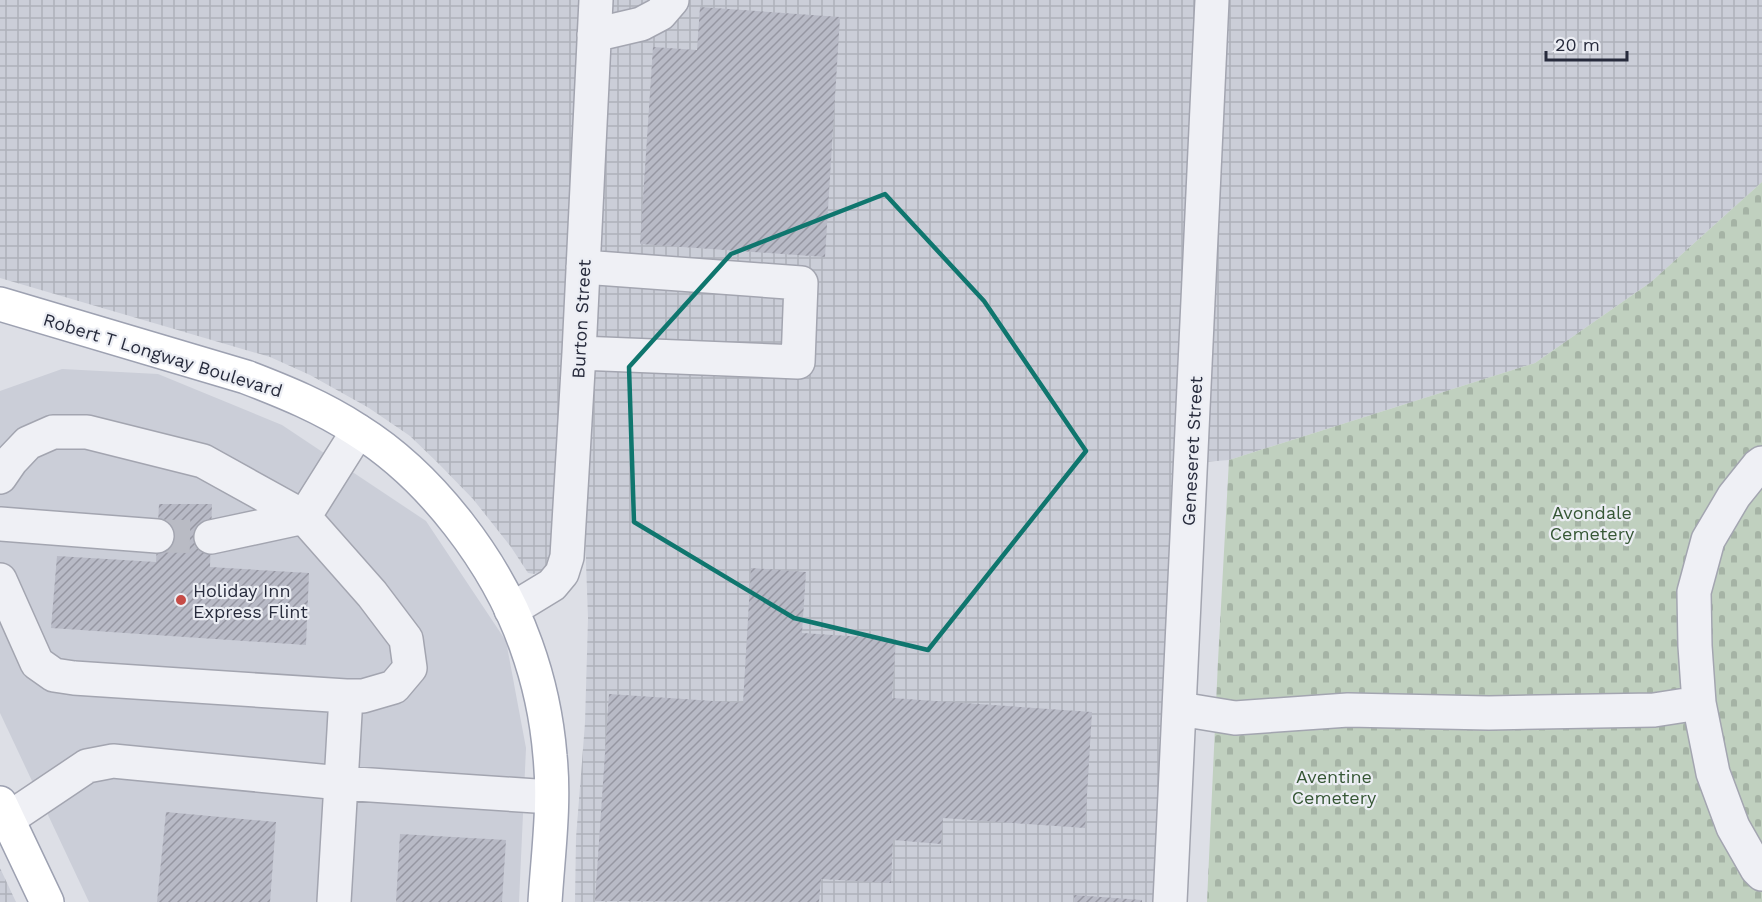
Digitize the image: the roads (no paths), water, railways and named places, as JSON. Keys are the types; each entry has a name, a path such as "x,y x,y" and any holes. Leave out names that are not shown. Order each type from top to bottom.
{"main road":[{"name":"Robert T Longway Boulevard","path":"0,304 246,377 321,408 389,452 417,477 474,545 511,610 526,644 537,679 551,758 545,902"},
{"path":"0,327 45,317"},
{"path":"4,811 47,902"}],"street":[{"name":"Burton Street","path":"511,610 552,585 562,573 567,557 596,0"},
{"path":"594,35 641,24 660,14 672,0"},
{"name":"Geneseret Street","path":"1170,902 1212,0"},
{"path":"579,353 798,362 801,284 583,267"},
{"path":"211,537 304,517 358,430"},
{"path":"0,477 11,461 28,444 53,432 87,432 203,461 304,517 372,594 406,639 410,668 394,687 363,696 86,679 54,675 37,663 0,580"},
{"path":"1762,463 1734,496 1708,540 1694,592 1695,645 1700,703 1713,773 1733,827 1762,874"},
{"path":"0,525 158,536"},
{"path":"334,902 346,696"},
{"path":"1180,709 1235,718 1348,710 1489,713 1654,710 1700,703"},
{"path":"4,811 87,766 113,761 341,783 551,796"}],"tunnel":[{"path":"157,536 211,537"}],"place":[{"name":"Holiday Inn Express Flint","path":"181,600"}],"park label":[{"name":"Avondale Cemetery","path":"1592,522"},
{"name":"Aventine Cemetery","path":"1334,786"}]}
